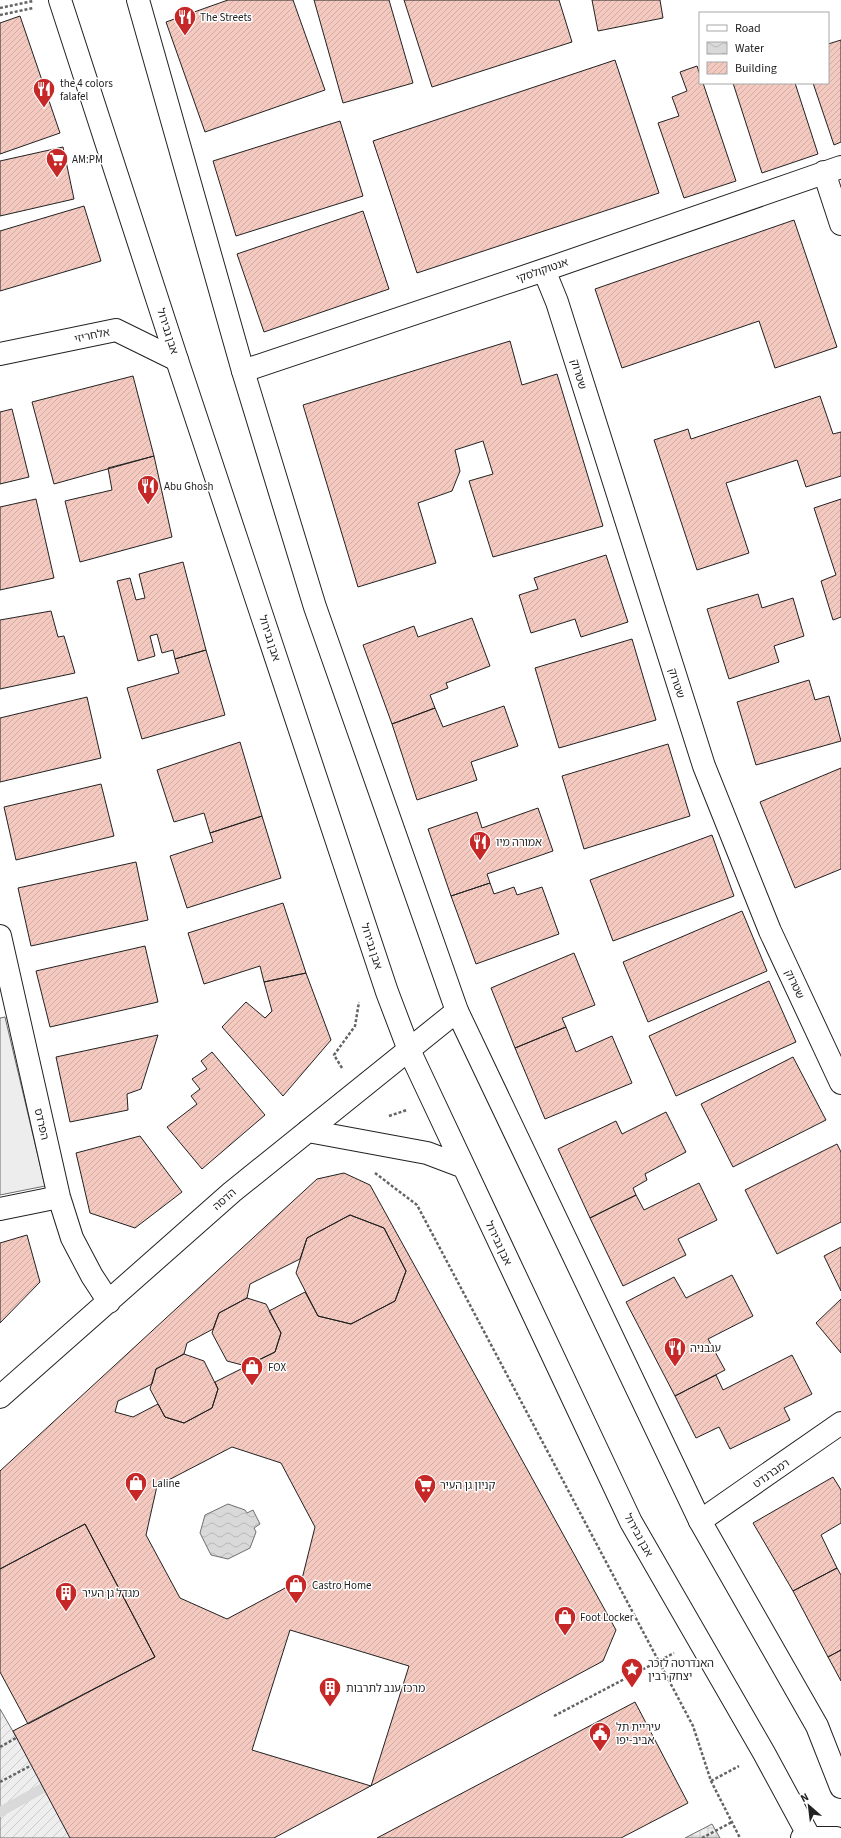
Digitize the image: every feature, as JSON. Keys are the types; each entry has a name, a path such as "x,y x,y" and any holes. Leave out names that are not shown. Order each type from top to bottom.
{"main road":[{"name":"אבן גבירול","path":"60,0 177,360 387,992 409,1050 631,1522 764,1753 807,1838"},
{"path":"138,0 148,30 243,371 315,607 457,1011 700,1521 817,1726 841,1787"},
{"path":"148,30 149,0"},
{"path":"833,169 841,224"},
{"name":"אנטוקולסקי","path":"243,371 544,270 833,169"},
{"name":"שטרוק","path":"544,270 556,302 630,538 704,766 770,931 841,1083"},
{"name":"אלחריזי","path":"0,354 116,330 177,360"},
{"name":"הפרדס","path":"0,936 59,1197 72,1238 92,1276 109,1302"},
{"name":"הדסה","path":"0,1397 232,1192 457,1011"},
{"path":"308,1131 427,1153 464,1167"},
{"path":"0,1209 59,1197"},
{"name":"רמברנדט","path":"700,1521 841,1423"},
{"path":"807,1838 836,1838"}],"path":[{"path":"0,8 31,1"},
{"path":"0,15 33,8"},
{"path":"417,1205 693,1726 712,1781 740,1838"},
{"path":"554,1716 699,1640"},
{"path":"0,1747 16,1738"},
{"path":"0,1782 32,1765"},
{"path":"702,1838 732,1822"}],"shaded area":[{"path":"5,1017 45,1186 0,1195 0,1018"},
{"path":"0,1709 75,1838 0,1838"},
{"path":"712,1824 720,1838 685,1838"}],"water":[{"path":"228,1504 245,1510 247,1513 253,1510 260,1524 254,1528 256,1532 250,1548 228,1559 211,1555 200,1533 205,1515"}],"building":[{"path":"228,0 293,0 325,90 205,132 166,22"},
{"path":"314,0 389,0 413,83 343,103"},
{"path":"404,0 559,0 572,42 432,87"},
{"path":"592,0 660,0 663,18 598,31"},
{"path":"20,16 60,133 0,154 0,23"},
{"path":"841,40 841,142 834,145 813,84 829,84 829,44"},
{"path":"615,60 659,193 417,273 373,141"},
{"path":"697,66 699,72 699,84 703,84 736,181 684,198 658,123 679,116 672,97 687,91 680,72"},
{"path":"733,84 795,84 818,154 762,173"},
{"path":"340,121 363,196 236,236 213,161"},
{"path":"63,147 74,199 0,216 0,161"},
{"path":"84,206 101,261 0,291 0,231"},
{"path":"363,211 389,289 264,332 237,254"},
{"path":"794,220 837,347 775,368 759,321 622,368 595,289"},
{"path":"510,341 522,385 557,374 603,526 493,557 469,481 493,474 483,441 455,450 460,471 452,491 418,503 436,563 358,587 303,405"},
{"path":"133,376 154,456 54,484 32,402"},
{"path":"820,396 833,434 841,432 841,476 806,487 797,460 726,483 749,553 697,570 654,440 688,429 691,439"},
{"path":"12,409 29,477 0,484 0,412"},
{"path":"154,456 172,537 80,562 65,501 112,490 108,468"},
{"path":"36,499 54,578 0,590 0,507"},
{"path":"841,499 841,617 833,620 821,581 836,575 814,508"},
{"path":"606,555 628,622 581,637 575,619 531,633 519,595 538,589 534,578"},
{"path":"183,562 206,650 175,659 173,650 162,653 157,634 150,636 155,656 138,661 117,581 130,578 136,600 145,598 139,574"},
{"path":"758,594 762,608 793,598 804,636 774,646 779,662 729,679 707,609"},
{"path":"51,611 58,637 64,636 75,673 0,689 0,620"},
{"path":"472,618 490,666 446,683 448,688 430,695 435,708 392,724 363,645 414,626 418,637"},
{"path":"632,639 656,720 559,748 535,668"},
{"path":"206,650 225,715 142,739 127,688 179,673 175,659"},
{"path":"809,680 815,700 829,696 841,741 756,765 737,702"},
{"path":"87,697 101,758 0,782 0,718"},
{"path":"504,706 518,746 471,762 477,780 417,800 392,724 435,708 443,727"},
{"path":"240,742 262,816 210,833 204,813 174,822 157,770"},
{"path":"668,744 690,816 584,849 562,776"},
{"path":"841,768 841,869 795,888 760,802"},
{"path":"101,784 114,836 16,860 4,807"},
{"name":"אמורה מיו","path":"538,808 553,851 487,874 490,883 451,896 428,829 477,812 482,828"},
{"path":"262,816 281,878 187,908 170,856 213,842 210,833"},
{"path":"712,835 734,896 613,941 590,880"},
{"path":"136,862 148,920 31,946 18,888"},
{"path":"490,883 494,894 514,887 517,895 542,887 559,934 476,964 451,896"},
{"path":"283,903 306,973 264,982 260,966 204,984 188,933"},
{"path":"742,911 767,971 648,1022 623,962"},
{"path":"145,946 158,1002 50,1027 36,971"},
{"path":"574,953 595,1005 562,1018 566,1027 515,1048 491,988"},
{"path":"306,973 331,1040 283,1096 222,1027 246,1002 265,1018 272,1011 264,982"},
{"path":"769,981 796,1042 676,1096 649,1036"},
{"path":"566,1027 576,1052 612,1036 632,1083 545,1119 515,1048"},
{"path":"158,1035 141,1089 127,1094 128,1110 70,1122 56,1057"},
{"path":"212,1052 265,1115 202,1169 167,1127 197,1104 191,1096 200,1089 192,1079 207,1069 201,1061"},
{"path":"793,1057 826,1120 733,1167 701,1104"},
{"path":"666,1112 686,1152 645,1174 647,1180 633,1188 636,1195 590,1218 558,1149 616,1121 622,1134"},
{"path":"140,1136 182,1192 135,1228 90,1213 76,1153"},
{"path":"837,1144 841,1152 841,1222 777,1254 745,1190"},
{"name":"קניון גן העיר","path":"344,1173 370,1185 616,1630 603,1661 274,1838 70,1838 13,1731 155,1657 85,1524 0,1569 0,1471 317,1179","holes":["232,1447 281,1463 315,1527 302,1579 227,1619 180,1598 146,1535 157,1486"]},
{"path":"699,1183 717,1220 678,1239 686,1255 623,1286 590,1218 636,1195 644,1210"},
{"path":"350,1215 384,1228 406,1271 395,1301 351,1324 318,1316 296,1273 307,1238"},
{"path":"350,1215 384,1228 406,1271 395,1301 351,1324 318,1316 305,1292 269,1311 281,1333 275,1352 215,1382 218,1389 212,1408 184,1423 165,1417 158,1404 133,1417 115,1412 118,1401 152,1384 156,1369 184,1354 187,1343 213,1329 219,1313 247,1298 250,1284 300,1259 307,1238"},
{"path":"27,1235 40,1282 0,1323 0,1243"},
{"path":"841,1247 841,1291 824,1256"},
{"path":"732,1275 753,1316 708,1339 725,1370 675,1396 626,1302 674,1277 686,1298"},
{"path":"247,1298 266,1304 281,1333 275,1352 246,1366 227,1361 212,1333 219,1313"},
{"path":"841,1299 841,1353 816,1323"},
{"path":"184,1354 204,1361 218,1389 212,1408 184,1423 165,1417 150,1389 156,1369"},
{"path":"792,1355 812,1394 784,1408 790,1420 730,1449 719,1427 696,1438 675,1396 716,1375 723,1390"},
{"path":"833,1477 841,1490 841,1523 821,1535 837,1568 793,1591 753,1523"},
{"name":"מגדל גן העיר","path":"85,1524 155,1657 28,1724 0,1672 0,1569"},
{"path":"837,1568 841,1575 841,1650 828,1657 793,1591"},
{"name":"מרכז ענב לתרבות","path":"290,1630 409,1666 371,1786 252,1750"},
{"path":"841,1650 841,1681 828,1657"},
{"name":"עיריית תל אביב-יפו","path":"635,1702 688,1803 621,1838 377,1838"}],"waterway":[{"path":"0,1812 43,1788"}],"place":[{"name":"The Streets","path":"185,36"},
{"name":"the 4 colors falafel","path":"44,108"},
{"name":"AM:PM","path":"57,178"},
{"name":"Abu Ghosh","path":"148,506"},
{"name":"אמורה מיו","path":"480,862"},
{"name":"עגבניה","path":"675,1368"},
{"name":"FOX","path":"252,1386"},
{"name":"Laline","path":"136,1502"},
{"name":"קניון גן העיר","path":"425,1504"},
{"name":"Castro Home","path":"296,1604"},
{"name":"מגדל גן העיר","path":"66,1612"},
{"name":"Foot Locker","path":"565,1636"},
{"name":"האנדרטה לזכר יצחק רבין","path":"632,1688"},
{"name":"מרכז ענב לתרבות","path":"330,1708"},
{"name":"עיריית תל אביב-יפו","path":"600,1752"}]}
